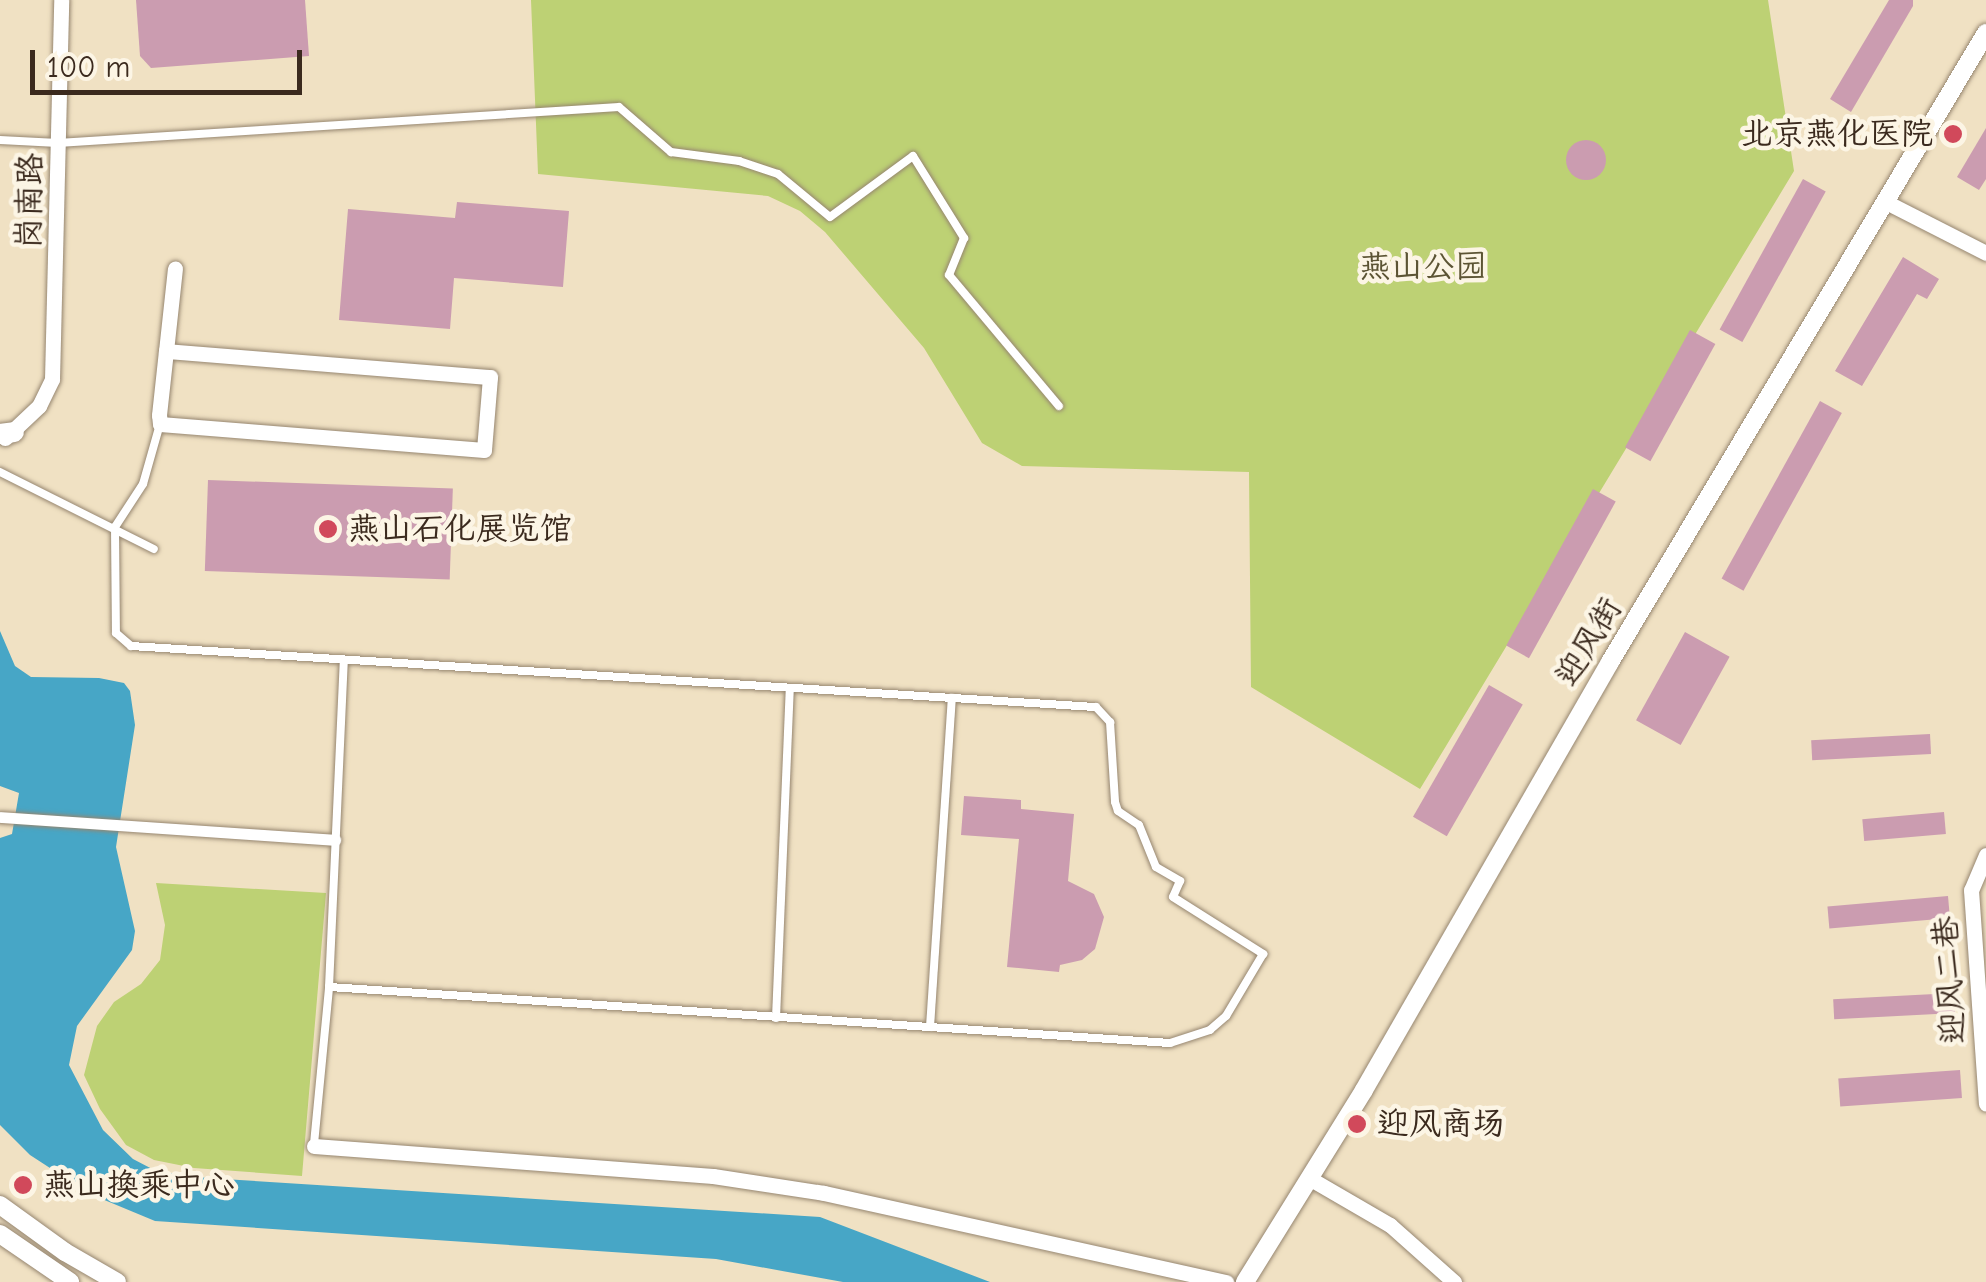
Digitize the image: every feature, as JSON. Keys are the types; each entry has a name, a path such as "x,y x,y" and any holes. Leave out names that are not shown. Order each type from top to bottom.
{"street":[{"name":"岗南路","path":"4,436 39,406 52,379 62,0"},
{"name":"迎风街","path":"1245,1282 1986,33"},
{"path":"1888,203 1986,254"},
{"path":"166,351 490,377 484,450 160,424 166,351 175,268"},
{"path":"2,817 336,840"},
{"name":"迎风二巷","path":"1986,856 1971,890 1986,1103"},
{"path":"314,1146 713,1176 824,1194 1226,1282"},
{"path":"1309,1178 1390,1225 1454,1282"},
{"path":"0,1205 65,1252 117,1282"},
{"path":"0,1234 60,1279"}],"lane":[{"path":"0,140 58,143 619,107 671,152 739,162 778,174 830,217 913,156 964,238 950,274 1059,406"},
{"path":"160,424 143,484 115,527 116,632 131,646 1096,707 1110,722 1113,792 1118,810 1139,826 1156,867 1180,881 1173,897 1263,954 1226,1016 1188,1040 1132,1041 329,987"},
{"path":"0,472 154,549"},
{"path":"314,1146 329,987 344,660"},
{"path":"776,1018 790,690"},
{"path":"930,1027 952,698"},
{"path":"60,1279 65,1252"}],"green space":[{"name":"燕山公园","path":"531,0 1768,0 1794,171 1420,789 1251,687 1249,472 1022,466 982,443 924,348 825,232 800,211 768,196 538,174"},
{"path":"156,883 326,893 302,1176 194,1168 154,1160 126,1145 100,1109 84,1075 97,1026 114,1002 141,984 160,960 165,925"}],"water":[{"path":"0,631 15,666 31,677 99,678 124,683 130,691 135,725 116,847 135,931 132,950 77,1026 69,1065 103,1130 133,1159 156,1171 207,1178 820,1217 990,1282 843,1282 716,1259 155,1221 90,1194 30,1155 0,1125 0,838 12,834 19,793 0,786"}],"building":[{"path":"136,0 305,0 309,56 151,68 140,56"},
{"path":"1889,0 1913,0 1913,6 1851,112 1830,99"},
{"path":"1986,128 1986,179 1979,190 1957,177"},
{"path":"1586,140 1600,146 1606,160 1600,174 1586,180 1572,174 1566,160 1572,146"},
{"path":"1803,179 1826,192 1742,342 1720,329"},
{"path":"457,202 569,211 563,287 454,278 450,329 339,320 348,209 455,218"},
{"path":"1903,257 1939,279 1927,299 1917,294 1862,386 1835,371"},
{"path":"1690,330 1715,344 1650,461 1625,447"},
{"path":"1820,401 1842,413 1743,591 1722,579"},
{"name":"燕山石化展览馆","path":"208,480 453,489 450,579 205,571"},
{"path":"1593,489 1616,502 1529,658 1506,646"},
{"path":"1685,632 1730,657 1681,745 1636,720"},
{"path":"1489,685 1523,704 1447,836 1413,817"},
{"path":"1930,734 1931,754 1812,760 1811,740"},
{"path":"964,796 1021,800 1021,809 1074,814 1068,881 1094,894 1104,917 1095,949 1082,960 1060,965 1059,972 1007,967 1019,839 961,835"},
{"path":"1944,812 1946,834 1864,841 1862,819"},
{"path":"1948,896 1950,918 1829,928 1827,907"},
{"path":"1954,993 1955,1013 1834,1019 1833,999"},
{"path":"1960,1070 1962,1098 1840,1106 1838,1079"}],"place":[{"name":"北京燕化医院","path":"1953,134"},
{"name":"燕山石化展览馆","path":"328,529"},
{"name":"迎风商场","path":"1357,1124"},
{"name":"燕山换乘中心","path":"23,1185"}]}
